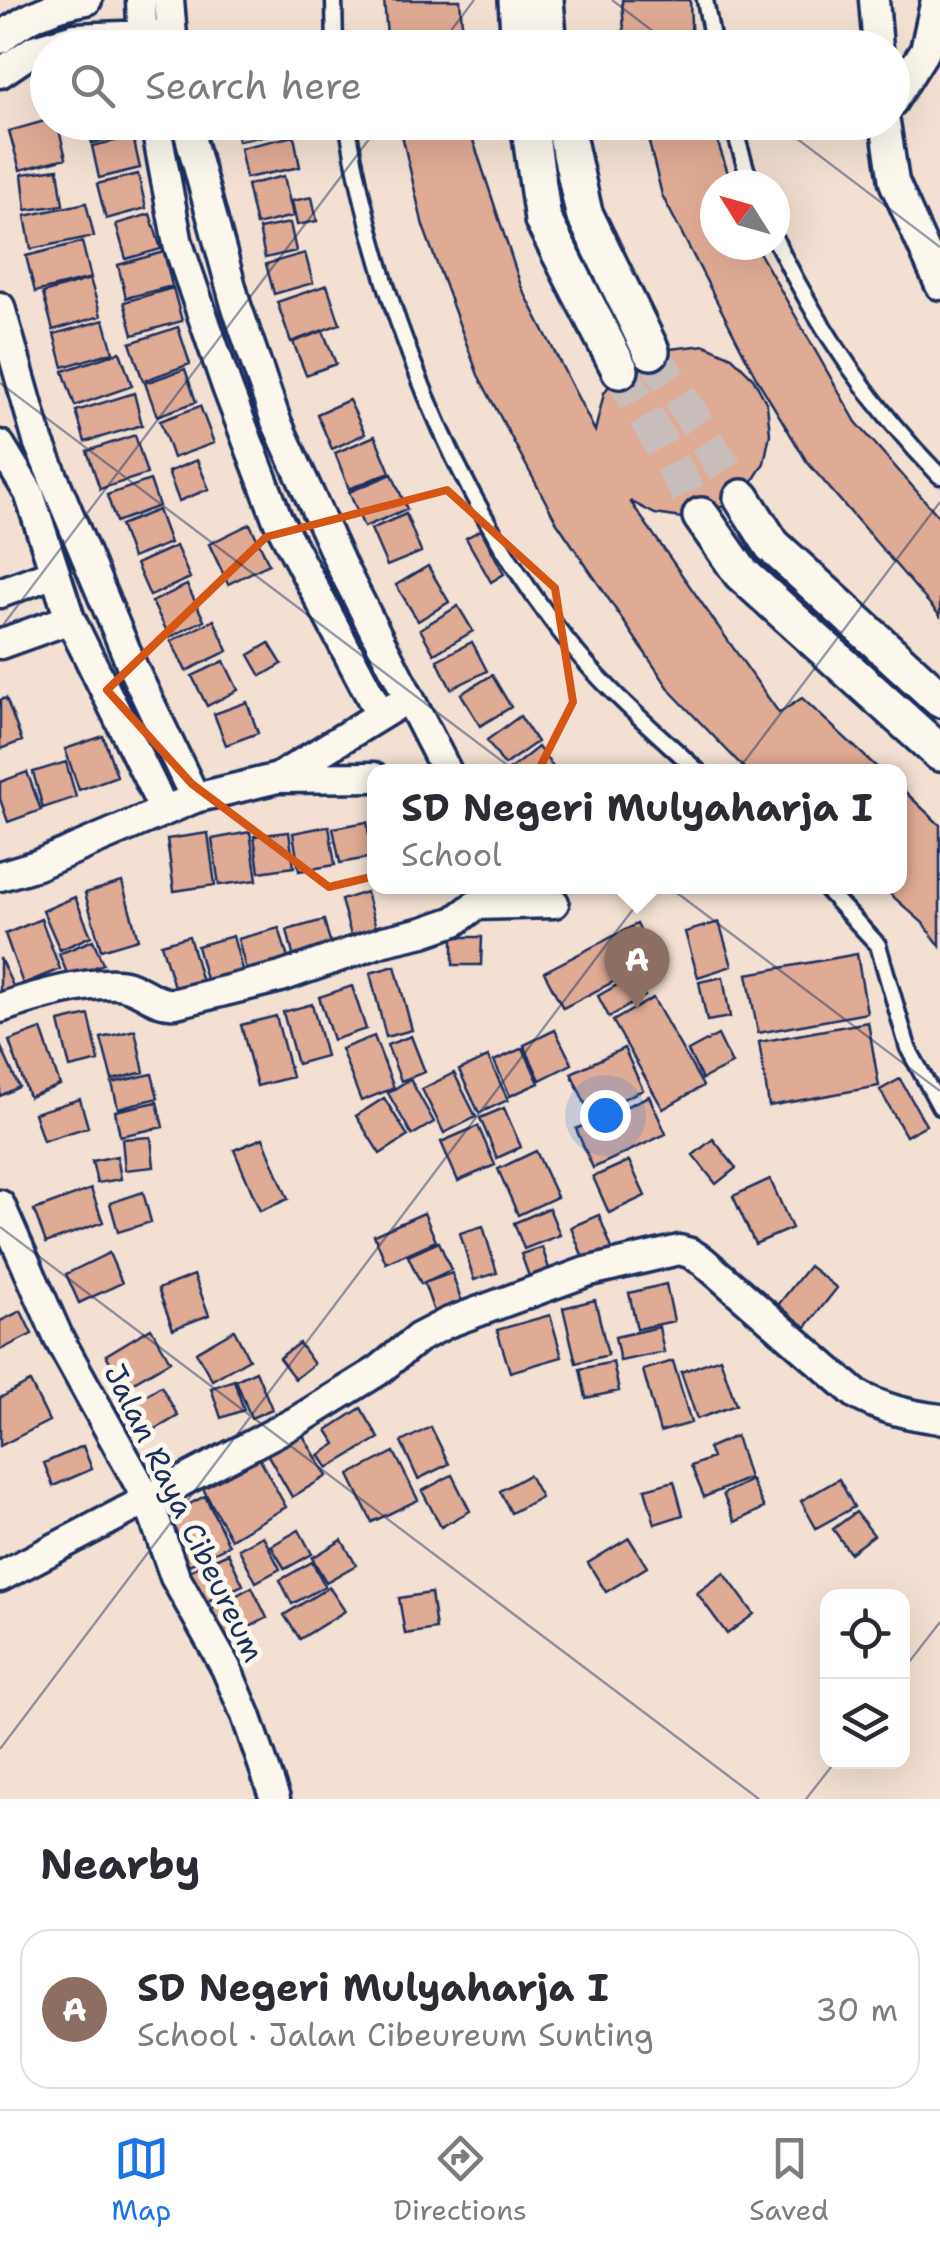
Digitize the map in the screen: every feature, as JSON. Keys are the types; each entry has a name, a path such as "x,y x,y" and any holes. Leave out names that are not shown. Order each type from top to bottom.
{"street":[{"path":"30,47 5,25 56,2 87,0"},
{"path":"140,0 142,30"},
{"path":"169,0 171,30"},
{"path":"517,0 519,30"},
{"path":"545,0 548,30"},
{"path":"874,0 876,30"},
{"path":"910,74 926,50 936,0"},
{"path":"56,2 71,30"},
{"path":"0,73 30,53"},
{"path":"158,140 178,244 277,518 380,714"},
{"path":"191,140 236,304 276,421 342,567 443,764"},
{"path":"532,140 543,220 620,370"},
{"path":"568,140 584,214 651,350"},
{"path":"888,140 894,182 940,285"},
{"path":"0,307 38,441 132,666 195,798"},
{"path":"247,439 276,421"},
{"path":"0,445 29,493 70,619 164,810"},
{"path":"29,493 59,486"},
{"path":"742,498 772,545 940,699"},
{"path":"702,516 741,573 940,753"},
{"path":"0,593 54,573"},
{"path":"0,644 70,619"},
{"path":"278,778 408,699"},
{"path":"0,876 195,798 278,778 367,777"},
{"path":"0,1008 34,996 118,984 159,1003 176,1003 424,932 456,921 476,905 554,903"},
{"name":"Jalan Raya Cibeureum","path":"0,1206 59,1339 148,1500 175,1578 226,1668 275,1799"},
{"path":"0,1577 298,1421 446,1323 586,1272 679,1250 703,1262 856,1394 874,1404 940,1418"}],"lane":[{"path":"334,0 335,30"},
{"path":"705,0 711,30"},
{"path":"350,140 360,199 406,348 489,528 570,644 691,764"},
{"path":"737,140 746,170"},
{"path":"786,260 827,337 915,451 940,476"},
{"path":"830,894 878,945 908,1048 940,1107"}],"highlighted area":[{"path":"447,490 555,588 573,702 500,846 329,887 192,784 107,690 266,537"}],"building":[{"path":"384,0 460,0 462,30 386,30"},
{"path":"622,0 690,0 691,30 624,30"},
{"path":"30,125 30,140 62,140 66,158 20,170 9,131"},
{"path":"134,140 140,168 99,178 92,146"},
{"path":"295,140 300,167 246,178 240,148"},
{"path":"403,140 473,140 521,286 595,431 604,393 620,370 643,352 705,345 732,357 753,378 767,404 770,434 764,463 742,498 701,516 682,518 655,514 630,501 779,713 802,698 873,764 740,764 672,693 556,521 478,375 423,226"},
{"path":"648,140 717,140 727,170 700,170 700,260 764,260 856,422 940,518 940,616 807,462 757,379 662,195"},
{"path":"58,169 63,205 26,210 22,174"},
{"path":"138,174 146,208 106,219 97,184"},
{"path":"284,176 293,216 256,225 247,185"},
{"path":"312,197 317,221 297,225 292,201"},
{"path":"86,203 94,236 31,249 25,216"},
{"path":"150,214 161,249 126,259 116,224"},
{"path":"290,223 296,251 265,258 259,229"},
{"path":"82,242 91,278 35,292 26,256"},
{"path":"164,252 172,286 126,298 118,265"},
{"path":"305,253 313,283 274,294 266,264"},
{"path":"90,279 101,316 53,330 43,293"},
{"path":"327,285 340,324 291,342 277,302"},
{"path":"173,288 182,321 133,335 124,302"},
{"path":"104,320 113,352 63,367 54,334"},
{"path":"178,327 190,364 143,381 130,343"},
{"path":"323,331 336,364 306,375 293,342"},
{"path":"120,352 132,386 75,406 63,371"},
{"path":"185,369 196,402 157,416 145,383"},
{"path":"134,393 142,425 85,442 76,411"},
{"path":"349,400 365,434 332,449 317,414"},
{"path":"200,406 214,443 173,458 160,421"},
{"path":"135,435 147,474 100,489 87,451"},
{"path":"375,436 390,472 349,489 335,453"},
{"path":"197,460 209,489 179,501 168,472"},
{"path":"392,474 407,509 364,527 349,492"},
{"path":"150,480 159,506 116,522 107,495"},
{"path":"158,510 170,543 132,558 120,525"},
{"path":"406,514 421,552 387,566 371,529"},
{"path":"250,524 269,564 228,584 209,544"},
{"path":"481,530 504,574 491,582 466,538"},
{"path":"176,546 190,578 150,596 136,564"},
{"path":"428,566 449,602 418,621 396,585"},
{"path":"187,585 204,620 170,637 152,602"},
{"path":"458,606 473,631 434,654 420,629"},
{"path":"214,620 228,651 186,671 171,641"},
{"path":"472,642 487,671 451,689 437,660"},
{"path":"269,643 282,664 261,676 249,655"},
{"path":"224,661 238,690 207,706 192,676"},
{"path":"492,675 511,707 480,726 461,694"},
{"path":"6,698 22,741 0,749 0,700"},
{"path":"247,702 258,733 226,745 214,714"},
{"path":"520,716 537,742 503,764 487,740"},
{"path":"103,736 117,776 79,790 65,749"},
{"path":"538,747 551,764 517,764"},
{"path":"66,762 76,797 43,808 33,772"},
{"path":"27,772 41,810 8,822 0,799 0,782"},
{"path":"907,794 940,825 940,946 923,923 890,894 907,894"},
{"path":"367,822 367,858 340,863 333,828"},
{"path":"329,826 335,865 299,871 293,833"},
{"path":"250,832 257,880 219,885 212,839"},
{"path":"289,832 294,867 259,872 254,836"},
{"path":"208,833 215,885 174,891 167,839"},
{"path":"122,882 138,939 101,950 85,893"},
{"path":"366,892 378,935 353,942 341,900"},
{"path":"75,897 91,936 60,950 43,911"},
{"path":"41,919 60,969 23,984 5,934"},
{"path":"324,920 332,949 294,959 287,930"},
{"path":"719,922 732,966 698,977 685,932"},
{"path":"637,924 655,960 563,1008 544,972"},
{"path":"279,928 289,962 247,974 238,939"},
{"path":"189,936 202,982 175,990 161,944"},
{"path":"233,936 244,977 208,987 197,946"},
{"path":"453,937 482,937 481,965 453,965"},
{"path":"93,940 103,964 69,978 59,954"},
{"path":"857,954 867,1013 758,1033 747,974"},
{"path":"0,958 14,988 0,994"},
{"path":"395,966 412,1030 386,1037 370,973"},
{"path":"633,976 645,996 609,1017 598,996"},
{"path":"723,977 730,1017 707,1021 699,982"},
{"path":"352,986 366,1029 333,1040 319,997"},
{"path":"653,998 703,1086 663,1109 613,1021"},
{"path":"312,1004 326,1056 297,1064 283,1012"},
{"path":"89,1015 99,1061 70,1068 59,1022"},
{"path":"276,1016 292,1077 257,1086 241,1025"},
{"path":"868,1022 879,1086 769,1106 759,1042"},
{"path":"41,1029 60,1085 29,1097 9,1041"},
{"path":"135,1030 144,1072 112,1080 101,1038"},
{"path":"555,1030 572,1064 540,1080 524,1045"},
{"path":"718,1035 732,1064 702,1079 688,1051"},
{"path":"374,1036 394,1088 361,1101 341,1049"},
{"path":"411,1036 425,1072 401,1081 387,1045"},
{"path":"0,1045 19,1087 0,1096"},
{"path":"523,1048 539,1083 510,1096 494,1061"},
{"path":"624,1048 643,1090 590,1114 571,1073"},
{"path":"488,1057 508,1100 479,1113 459,1070"},
{"path":"454,1073 476,1117 444,1133 422,1089"},
{"path":"152,1074 158,1098 118,1108 112,1083"},
{"path":"410,1079 434,1122 412,1135 388,1093"},
{"path":"900,1079 926,1125 906,1136 880,1090"},
{"path":"649,1096 666,1134 593,1168 576,1129"},
{"path":"384,1098 408,1136 380,1154 356,1116"},
{"path":"80,1099 88,1127 43,1141 34,1113"},
{"path":"157,1102 163,1127 120,1136 115,1111"},
{"path":"504,1108 521,1147 497,1158 480,1118"},
{"path":"478,1126 495,1165 458,1181 441,1142"},
{"path":"151,1137 154,1167 125,1170 122,1139"},
{"path":"263,1138 288,1199 260,1211 234,1150"},
{"path":"713,1139 736,1168 716,1184 693,1155"},
{"path":"536,1151 557,1197 518,1215 498,1169"},
{"path":"117,1156 121,1179 97,1183 92,1161"},
{"path":"629,1161 645,1196 609,1213 593,1177"},
{"path":"770,1179 792,1228 755,1244 733,1196"},
{"path":"91,1189 103,1222 46,1243 34,1210"},
{"path":"143,1192 151,1222 118,1232 110,1203"},
{"path":"549,1208 560,1235 524,1249 514,1223"},
{"path":"424,1213 436,1241 386,1263 374,1235"},
{"path":"599,1215 613,1251 585,1263 571,1227"},
{"path":"483,1226 497,1273 474,1280 460,1233"},
{"path":"439,1242 451,1270 421,1284 408,1256"},
{"path":"542,1247 551,1275 531,1282 521,1254"},
{"path":"109,1253 122,1283 79,1303 66,1274"},
{"path":"809,1266 837,1288 806,1327 778,1305"},
{"path":"452,1273 463,1305 435,1315 424,1283"},
{"path":"194,1275 209,1315 173,1329 158,1289"},
{"path":"666,1284 674,1321 637,1329 629,1293"},
{"path":"595,1300 608,1355 576,1363 563,1308"},
{"path":"21,1311 32,1334 0,1350 0,1321"},
{"path":"550,1315 562,1357 510,1372 497,1330"},
{"path":"659,1327 664,1352 620,1361 615,1337"},
{"path":"151,1328 170,1361 125,1387 106,1355"},
{"path":"234,1330 249,1359 212,1380 196,1352"},
{"path":"299,1343 314,1364 295,1379 279,1358"},
{"path":"720,1358 736,1405 697,1419 681,1372"},
{"path":"673,1361 691,1423 660,1432 643,1370"},
{"path":"613,1362 619,1391 586,1398 580,1369"},
{"path":"256,1371 272,1409 251,1418 236,1380"},
{"path":"234,1380 244,1410 221,1418 211,1388"},
{"path":"30,1382 49,1421 0,1446 0,1398"},
{"path":"161,1386 178,1416 142,1437 132,1421 124,1426 116,1413"},
{"path":"361,1408 379,1438 328,1468 319,1455 336,1444 327,1430"},
{"path":"431,1427 449,1464 418,1479 401,1442"},
{"path":"301,1432 327,1476 292,1497 266,1452"},
{"path":"736,1436 749,1478 704,1497 691,1466 712,1458 708,1448"},
{"path":"83,1446 92,1469 53,1486 44,1463"},
{"path":"394,1452 418,1500 372,1522 349,1475"},
{"path":"258,1456 286,1507 231,1539 202,1487"},
{"path":"452,1475 470,1511 441,1527 422,1491"},
{"path":"529,1475 541,1497 511,1513 500,1491"},
{"path":"839,1479 854,1507 816,1528 801,1501"},
{"path":"751,1480 764,1508 735,1522 723,1494"},
{"path":"674,1481 683,1515 655,1524 645,1489"},
{"path":"205,1496 229,1545 189,1565 165,1517"},
{"path":"856,1512 874,1535 850,1553 833,1529"},
{"path":"299,1530 312,1554 285,1569 271,1546"},
{"path":"263,1536 280,1569 256,1582 239,1549"},
{"path":"629,1538 647,1567 606,1592 588,1563"},
{"path":"342,1540 356,1565 326,1582 312,1558"},
{"path":"228,1553 243,1585 204,1603 189,1571"},
{"path":"312,1562 325,1586 292,1604 280,1580"},
{"path":"724,1573 754,1614 727,1634 697,1593"},
{"path":"252,1587 267,1618 222,1641 207,1611"},
{"path":"329,1587 345,1611 300,1639 284,1615"},
{"path":"431,1593 436,1629 405,1634 399,1598"}],"tunnel":[{"path":"651,351 742,498"},
{"path":"620,370 701,516"}],"place":[{"name":"SD Negeri Mulyaharja I","path":"637,1009"}]}
